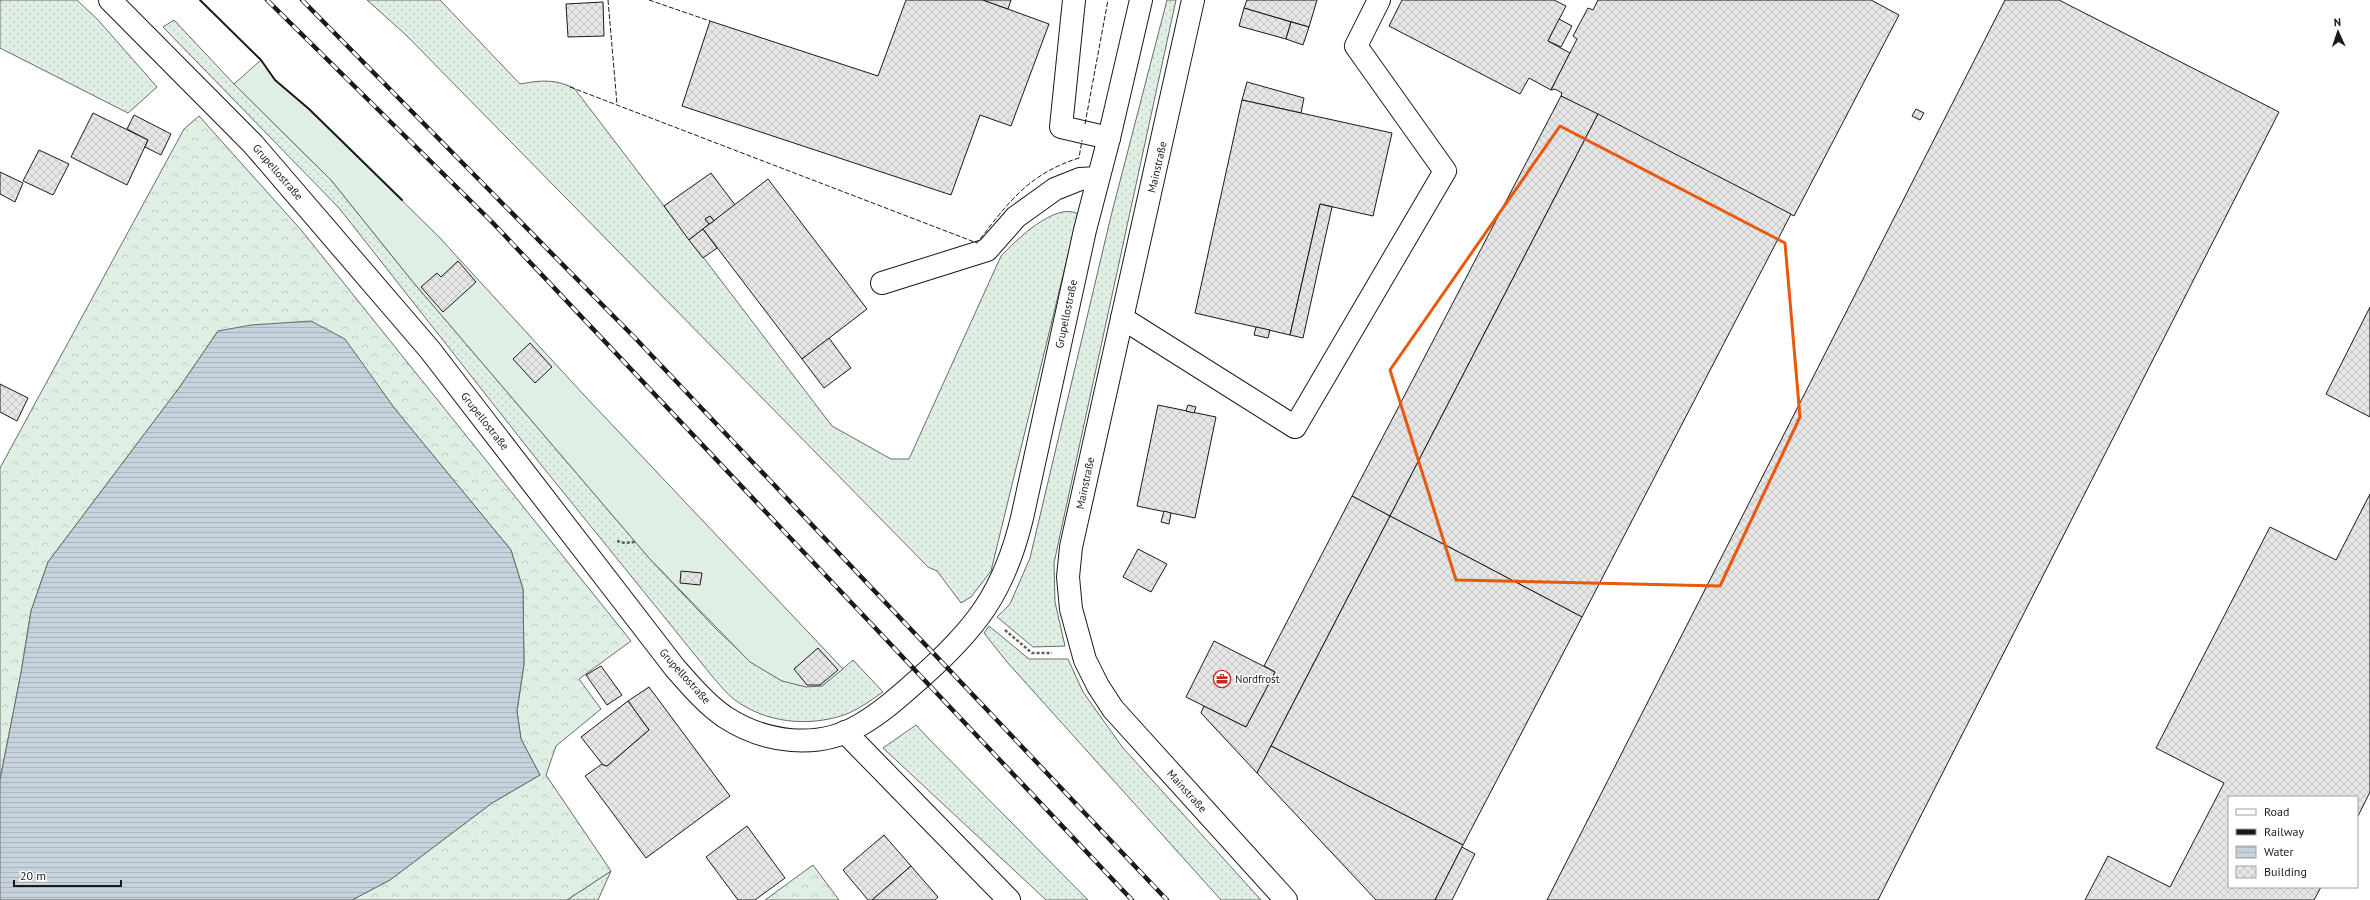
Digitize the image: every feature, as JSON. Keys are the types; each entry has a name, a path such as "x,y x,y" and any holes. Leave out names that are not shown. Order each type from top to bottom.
{"street":[{"name":"Grupellostraße","path":"110,0 253,144 430,350 675,668 702,698 725,717 766,735 798,741 828,739 860,726 893,702 937,664 980,617 1002,581 1014,549 1084,230 1109,138 1141,0"},
{"path":"1074,0 1062,127 1109,138"},
{"name":"Mainstraße","path":"1193,0 1071,554 1068,577 1071,609 1083,654 1098,686 1113,709 1286,900"},
{"path":"1122,318 1295,427 1445,171 1356,46 1379,0"},
{"path":"882,283 987,250 1016,217 1055,190 1080,179 1098,178"},
{"path":"845,732 1009,900"}],"path":[{"path":"980,617 1032,653 1083,654"}],"highlighted area":[{"path":"1560,126 1785,243 1800,417 1720,586 1456,580 1390,370"}],"green space":[{"path":"0,0 77,0 99,21 157,87 128,113 0,48"},
{"path":"367,0 440,0 520,84 548,81 574,88 832,426 891,459 909,459 1001,256 1036,224 1059,213 1069,211 1078,214 991,571 971,597 961,603 937,571 928,567 406,35"},
{"path":"1167,0 1176,0 1054,563 1055,602 1065,646 1033,647 997,617 1010,604 1030,558 1111,216"},
{"path":"174,20 234,84 331,180 413,282 649,558 716,629 750,661 782,681 822,686 853,660 883,692 859,708 844,715 830,719 802,722 788,721 760,714 747,708 729,695 538,461 339,208 163,27"},
{"path":"261,60 275,80 309,109 439,237 583,394 843,669 822,686 806,687 782,681 750,662 649,558 413,282 331,180 234,84"},
{"path":"199,116 302,231 631,641 579,679 601,709 556,746 546,775 611,871 567,900 352,900 390,880 492,803 540,775 521,739 517,711 524,664 523,589 511,550 395,409 345,340 218,331 179,388 48,562 31,611 21,673 0,780 0,468 184,129"},
{"path":"989,626 1029,659 1068,659 1083,692 1123,748 1261,900 1221,900 1007,662 984,633"},
{"path":"916,725 1088,900 1046,900 883,748"},
{"path":"813,865 839,900 765,900"},
{"path":"611,871 598,900 567,900"}],"water":[{"path":"311,321 345,339 395,409 511,550 523,589 524,664 517,711 521,739 540,775 492,803 390,880 352,900 0,900 0,780 21,673 31,611 48,562 179,388 218,331 251,325"}],"building":[{"path":"906,0 983,0 1049,24 1011,126 980,115 951,195 682,106 710,21 878,76"},
{"path":"983,0 1011,0 1008,9"},
{"path":"1247,0 1317,0 1309,27 1244,8"},
{"path":"1402,0 1554,0 1566,6 1548,41 1570,53 1551,90 1529,78 1520,94 1389,26"},
{"path":"1598,0 1871,0 1899,15 1794,216 1561,96 1562,93 1555,89 1551,90 1577,39 1573,36 1588,8 1593,10"},
{"path":"2005,0 2059,0 2279,112 1878,900 1547,900"},
{"path":"603,2 604,36 568,37 566,4"},
{"path":"1244,8 1291,22 1286,39 1239,26"},
{"path":"1559,19 1572,26 1561,47 1548,41"},
{"path":"1291,22 1309,27 1303,45 1286,39"},
{"path":"1247,82 1304,98 1301,113 1242,100"},
{"path":"1561,96 1598,114 1390,516 1352,496"},
{"path":"1242,100 1392,133 1373,216 1320,204 1290,335 1195,313"},
{"path":"1916,109 1924,113 1920,120 1912,116"},
{"path":"93,113 148,140 127,185 71,157"},
{"path":"1598,114 1791,214 1582,617 1390,516"},
{"path":"134,115 171,134 161,155 145,147 148,140 127,129"},
{"path":"39,150 69,164 53,195 23,181"},
{"path":"0,172 23,183 15,202 0,194"},
{"path":"711,173 735,205 714,221 710,216 705,219 709,224 689,240 664,206"},
{"path":"768,179 867,309 802,359 703,229"},
{"path":"1320,204 1332,207 1303,338 1290,335"},
{"path":"710,216 714,221 709,224 705,219"},
{"path":"703,229 717,248 703,258 689,240"},
{"path":"458,261 476,282 443,312 421,287 437,273 441,277"},
{"path":"2370,307 2370,417 2326,394"},
{"path":"1256,327 1270,330 1268,338 1254,335"},
{"path":"829,338 851,368 824,388 802,359"},
{"path":"530,343 552,367 535,383 513,359"},
{"path":"0,384 28,398 17,421 0,412"},
{"path":"1158,405 1216,417 1195,518 1137,506"},
{"path":"1188,405 1196,407 1194,413 1186,411"},
{"path":"2370,494 2370,792 2358,816 2358,796 2228,796 2228,888 2320,888 2314,900 2085,900 2108,856 2170,887 2224,783 2156,748 2270,527 2336,560"},
{"path":"1352,496 1390,516 1257,773 1201,713 1204,706 1246,727 1275,672 1264,666"},
{"path":"1164,511 1171,513 1169,524 1161,522"},
{"path":"1390,516 1582,617 1463,845 1271,746"},
{"path":"1138,549 1167,564 1151,592 1123,577"},
{"path":"681,571 702,573 700,585 680,583"},
{"path":"1214,641 1275,672 1246,727 1186,697"},
{"path":"818,648 838,670 820,685 807,685 794,669"},
{"path":"601,666 622,695 607,705 586,675"},
{"path":"649,687 730,796 646,858 585,776 602,764 607,766 649,730 628,701"},
{"path":"628,701 649,730 607,766 603,765 581,737"},
{"path":"1271,746 1463,845 1435,900 1376,900 1257,773"},
{"path":"747,826 785,878 755,900 738,900 706,857"},
{"path":"884,835 911,866 872,900 868,900 843,870"},
{"path":"1462,847 1475,854 1452,900 1435,900"},
{"path":"911,866 938,897 935,900 872,900"}],"railway":[{"path":"267,0 492,222 1132,900"},
{"path":"302,0 637,340 1167,900"}],"fence":[{"path":"608,0 617,104"},
{"path":"649,0 710,21"},
{"path":"1085,124 1108,0"},
{"path":"570,87 977,243 1009,203 1032,181 1046,172 1079,158 1082,140"}],"wall":[{"path":"200,0 261,60 275,80 309,109 402,200"}],"place":[{"name":"Nordfrost","path":"1222,679"}]}
